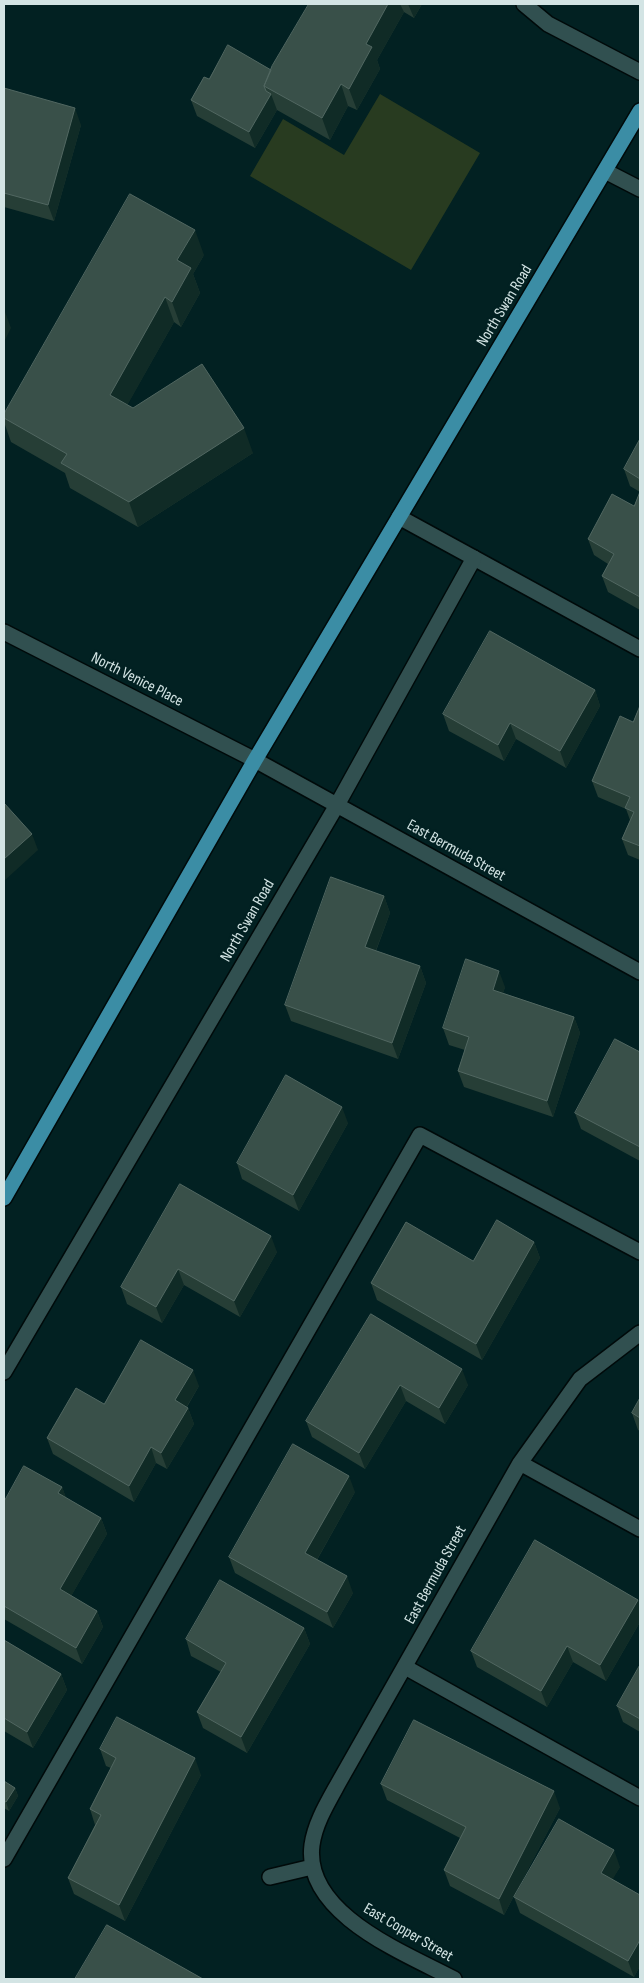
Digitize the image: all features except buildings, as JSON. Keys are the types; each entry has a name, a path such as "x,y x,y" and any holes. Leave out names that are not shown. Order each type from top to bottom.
{"main road":[{"name":"North Swan Road","path":"4,1198 254,760 640,112"}],"street":[{"path":"524,4 548,24 640,72"},
{"path":"606,171 640,189"},
{"path":"399,517 640,649"},
{"name":"North Swan Road","path":"4,1372 337,805 474,558"},
{"name":"North Venice Place","path":"4,632 254,760"},
{"name":"East Bermuda Street","path":"254,760 640,972"},
{"path":"4,1859 420,1135 640,1252"},
{"name":"East Bermuda Street","path":"312,1867 312,1846 326,1806 520,1463 580,1379 640,1333"},
{"path":"520,1463 640,1529"},
{"path":"405,1667 640,1798"},
{"path":"270,1876 312,1867"},
{"name":"East Copper Street","path":"312,1867 315,1878 335,1907 356,1924 454,1979"}],"green space":[{"path":"380,94 480,153 411,270 250,176 283,119 344,155"}]}
